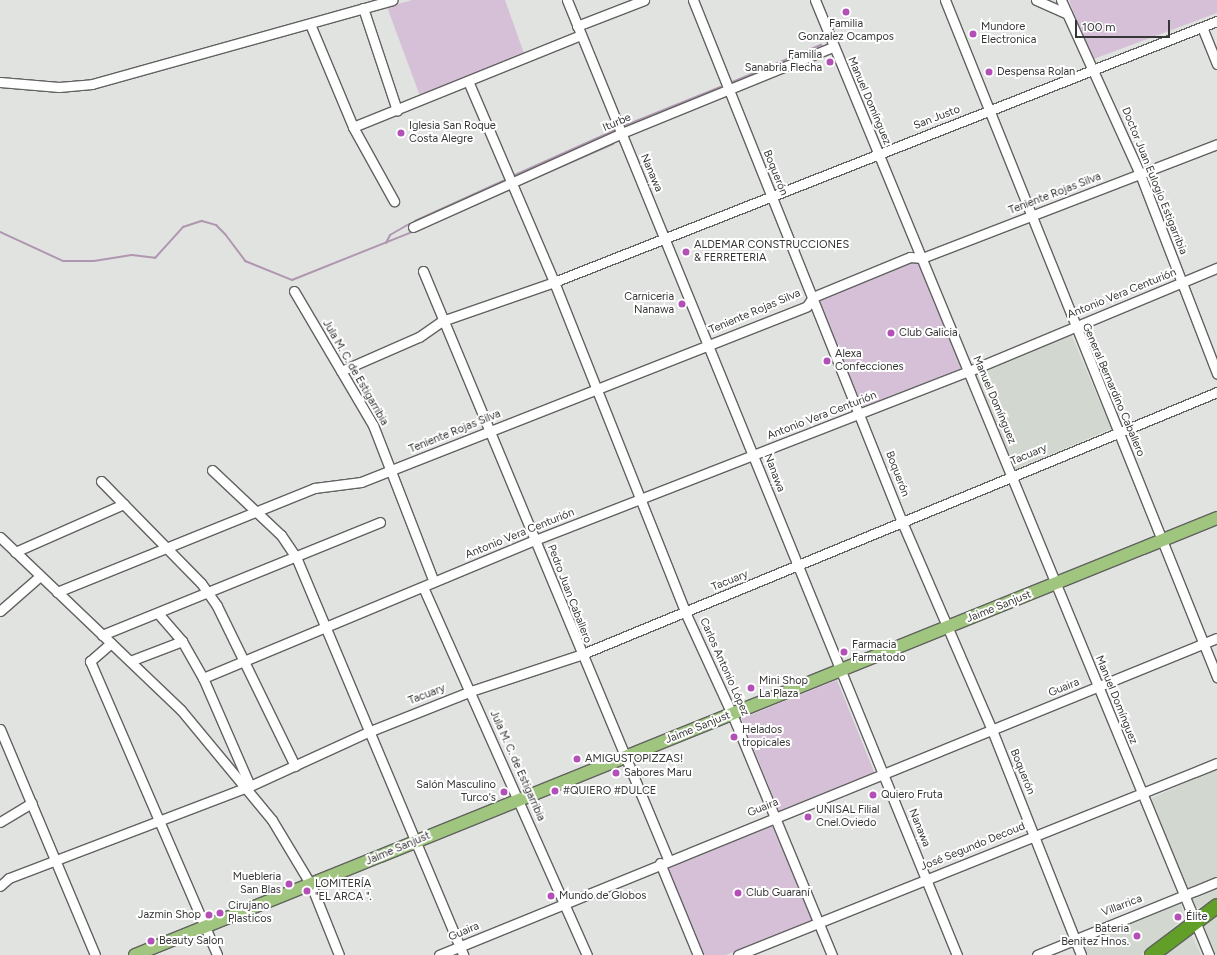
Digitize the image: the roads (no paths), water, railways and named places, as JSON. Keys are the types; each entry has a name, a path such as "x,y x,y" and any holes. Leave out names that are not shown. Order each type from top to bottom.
{"highway":[{"path":"1152,955 1194,921 1217,906"}],"main road":[{"name":"Jaime Sanjust","path":"135,955 311,885 520,799 949,628 1217,518"}],"street":[{"path":"0,82 59,86 92,84 392,0"},
{"name":"Nanawa","path":"567,0 709,344 957,955"},
{"path":"577,26 644,0"},
{"name":"Boquerón","path":"692,0 861,414 902,522 992,730 1081,955"},
{"name":"Manuel Domínguez","path":"814,0 1013,475 1054,585 1209,955"},
{"name":"General Bernardino Caballero","path":"944,0 991,110 1073,327 1164,540 1217,677"},
{"path":"1036,0 1067,14"},
{"name":"Doctor Juan Eulogio Estigarribia","path":"1061,0 1094,69 1140,174 1183,282 1217,374"},
{"path":"363,8 397,110"},
{"name":"San Justo","path":"341,371 419,337 442,322 554,282 771,195 1217,21"},
{"path":"310,24 353,127 394,201"},
{"path":"1202,27 1217,64"},
{"path":"353,127 581,35"},
{"name":"Iturbe","path":"413,227 622,133 833,47"},
{"name":"Carlos Antonio López","path":"468,81 554,282 685,612 732,714 832,955"},
{"name":"Teniente Rojas Silva","path":"57,592 315,488 361,482 807,306 813,297 910,258 922,258 1217,144"},
{"name":"Antonio Vera Centurión","path":"203,678 424,588 434,582 535,540 969,371 1217,268"},
{"name":"Pedro Juan Caballero","path":"423,270 442,322 491,430 580,655 623,758 664,861 698,955"},
{"name":"Jula M. C. de Estigarribia","path":"294,291 373,425 434,582"},
{"name":"Tacuary","path":"0,886 9,878 248,788 368,732 471,692 580,655 1217,392"},
{"path":"212,470 281,535 296,557 461,951"},
{"path":"102,481 208,593 246,660 295,766"},
{"path":"15,552 124,504"},
{"path":"102,635 380,522"},
{"path":"0,537 181,710 248,788 272,820 311,885 339,955"},
{"path":"0,611 40,576"},
{"name":"Jula M. C. de Estigarribia","path":"424,588 520,799 565,902 586,955"},
{"path":"158,613 182,641 203,678 248,788"},
{"name":"Guaira","path":"439,955 461,951 565,902 664,861 774,816 884,775 1217,638"},
{"path":"130,662 182,641"},
{"path":"111,643 90,661 217,955"},
{"path":"0,730 3,746 32,804 95,955"},
{"name":"José Segundo Decoud","path":"738,955 1217,764"},
{"path":"0,822 32,804"},
{"name":"Villarrica","path":"1038,955 1074,938 1217,882"}],"waterway":[{"path":"730,83 821,45"},
{"path":"624,126 720,87"},
{"path":"515,175 615,130"},
{"path":"519,185 613,144"},
{"path":"415,221 505,180"},
{"path":"418,230 509,190"},
{"path":"0,232 63,261 94,261 132,255 155,258 183,227 202,221 216,225 225,234 245,261 292,280 412,232"},
{"path":"386,243 390,235 409,224"}],"place":[{"name":"Familia Gonzalez Ocampos","path":"846,12"},
{"name":"Mundore Electronica","path":"973,34"},
{"name":"Familia Sanabria Flecha","path":"830,62"},
{"name":"Despensa Rolan","path":"989,72"},
{"name":"Iglesia San Roque Costa Alegre","path":"401,133"},
{"name":"ALDEMAR CONSTRUCCIONES & FERRETERIA","path":"686,252"},
{"name":"Carniceria Nanawa","path":"682,304"},
{"name":"Club Galicia","path":"891,333"},
{"name":"Alexa Confecciones","path":"827,361"},
{"name":"Farmacia Farmatodo","path":"844,652"},
{"name":"Mini Shop La Plaza","path":"751,688"},
{"name":"Helados tropicales","path":"734,737"},
{"name":"AMIGUSTOPIZZAS!","path":"577,759"},
{"name":"Sabores Maru","path":"616,773"},
{"name":"#QUIERO #DULCE","path":"555,791"},
{"name":"Salón Masculino Turco's","path":"504,792"},
{"name":"Quiero Fruta","path":"873,795"},
{"name":"UNISAL Filial Cnel.Oviedo","path":"808,817"},
{"name":"Muebleria San Blas","path":"289,884"},
{"name":"LOMITERÍA \"EL ARCA \".","path":"307,891"},
{"name":"Club Guaraní","path":"738,893"},
{"name":"Mundo de Globos","path":"551,896"},
{"name":"Cirujano Plasticos","path":"220,913"},
{"name":"Jazmin Shop","path":"209,915"},
{"name":"Élite","path":"1178,917"},
{"name":"Bateria Benitez Hnos.","path":"1137,936"},
{"name":"Beauty Salon","path":"151,941"}]}
